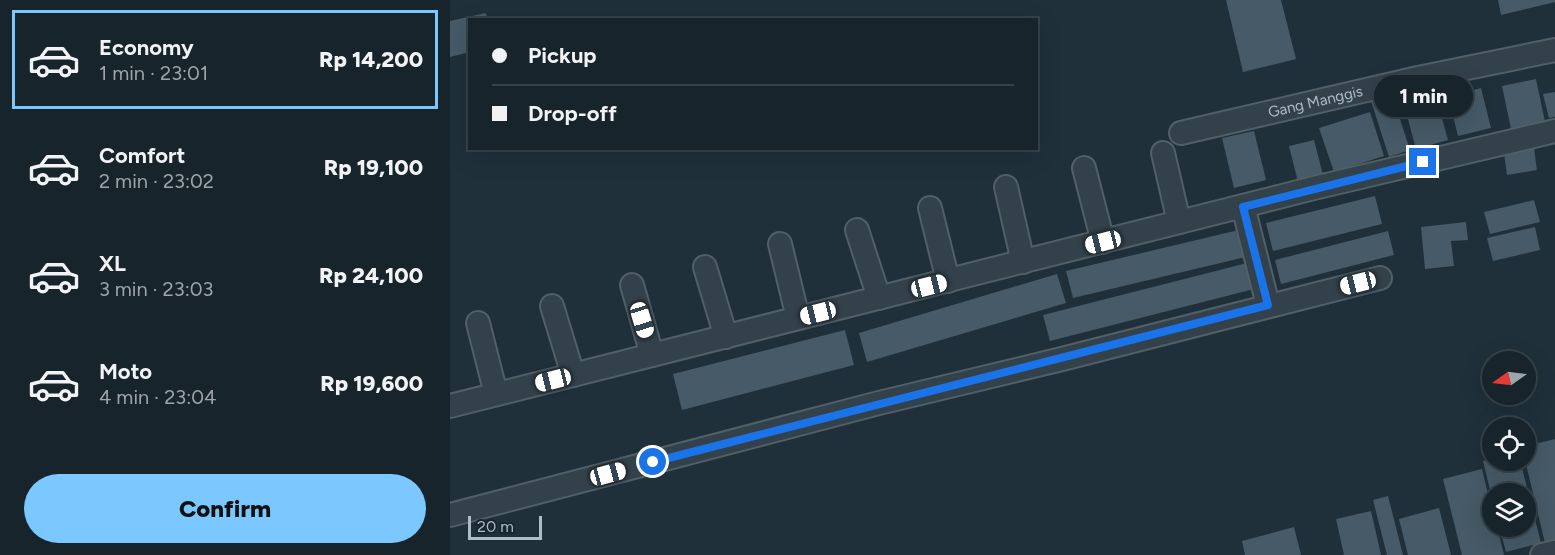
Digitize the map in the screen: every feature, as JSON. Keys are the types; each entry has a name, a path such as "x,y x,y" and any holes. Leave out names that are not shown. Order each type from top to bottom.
{"street":[{"name":"Gang Manggis","path":"1181,133 1418,78 1555,50"},
{"path":"450,406 1314,188 1555,131"},
{"path":"1163,153 1179,222"},
{"path":"1084,168 1103,242"},
{"path":"1006,187 1023,262"},
{"path":"1243,207 1268,305"},
{"path":"930,208 948,281"},
{"path":"857,230 879,298"},
{"path":"780,244 798,318"},
{"path":"705,267 726,337"},
{"path":"450,515 1380,278"},
{"path":"632,285 652,355"},
{"path":"552,306 573,375"},
{"path":"478,323 496,394"},
{"path":"1542,555 1555,552"}],"building":[{"path":"1226,0 1281,0 1296,59 1243,72"},
{"path":"1498,0 1555,0 1555,2 1501,15"},
{"path":"486,13 487,18 468,18 468,52 450,57 450,21"},
{"path":"1536,79 1545,122 1511,129 1502,86"},
{"path":"1481,88 1491,128 1458,136 1448,96"},
{"path":"1555,92 1555,117 1549,118 1543,94"},
{"path":"1435,93 1448,140 1416,149 1403,101"},
{"path":"1392,94 1410,150 1389,157 1371,101"},
{"path":"1370,112 1384,156 1334,172 1319,128"},
{"path":"1254,131 1266,180 1234,188 1222,138"},
{"path":"1314,140 1323,175 1298,182 1289,146"},
{"path":"1534,148 1537,170 1507,175 1504,153"},
{"path":"1375,196 1382,224 1273,251 1266,223"},
{"path":"1534,200 1540,222 1490,234 1484,212"},
{"path":"1466,222 1468,240 1451,241 1454,266 1425,269 1421,227"},
{"path":"1535,227 1540,250 1493,261 1487,238"},
{"path":"1243,229 1250,256 1073,298 1066,271"},
{"path":"1388,231 1394,255 1281,284 1275,260"},
{"path":"1251,262 1258,288 1050,341 1043,315"},
{"path":"1057,274 1066,303 867,362 859,333"},
{"path":"845,330 854,365 682,410 673,374"},
{"path":"1555,439 1555,540 1545,543 1536,506 1536,483 1531,483 1528,471 1536,471 1536,444"},
{"path":"1482,469 1485,483 1482,483 1482,537 1500,537 1504,555 1462,555 1443,479"},
{"path":"1485,471 1523,471 1526,483 1488,483"},
{"path":"1388,496 1403,555 1387,555 1373,500"},
{"path":"1439,508 1451,555 1408,555 1399,519"},
{"path":"1371,511 1381,555 1344,555 1336,519"},
{"path":"1536,523 1541,543 1506,552 1502,537 1536,537"},
{"path":"1294,527 1301,555 1245,555 1242,541"}],"route":[{"path":"653,462 1268,305 1243,207 1423,162"}]}
